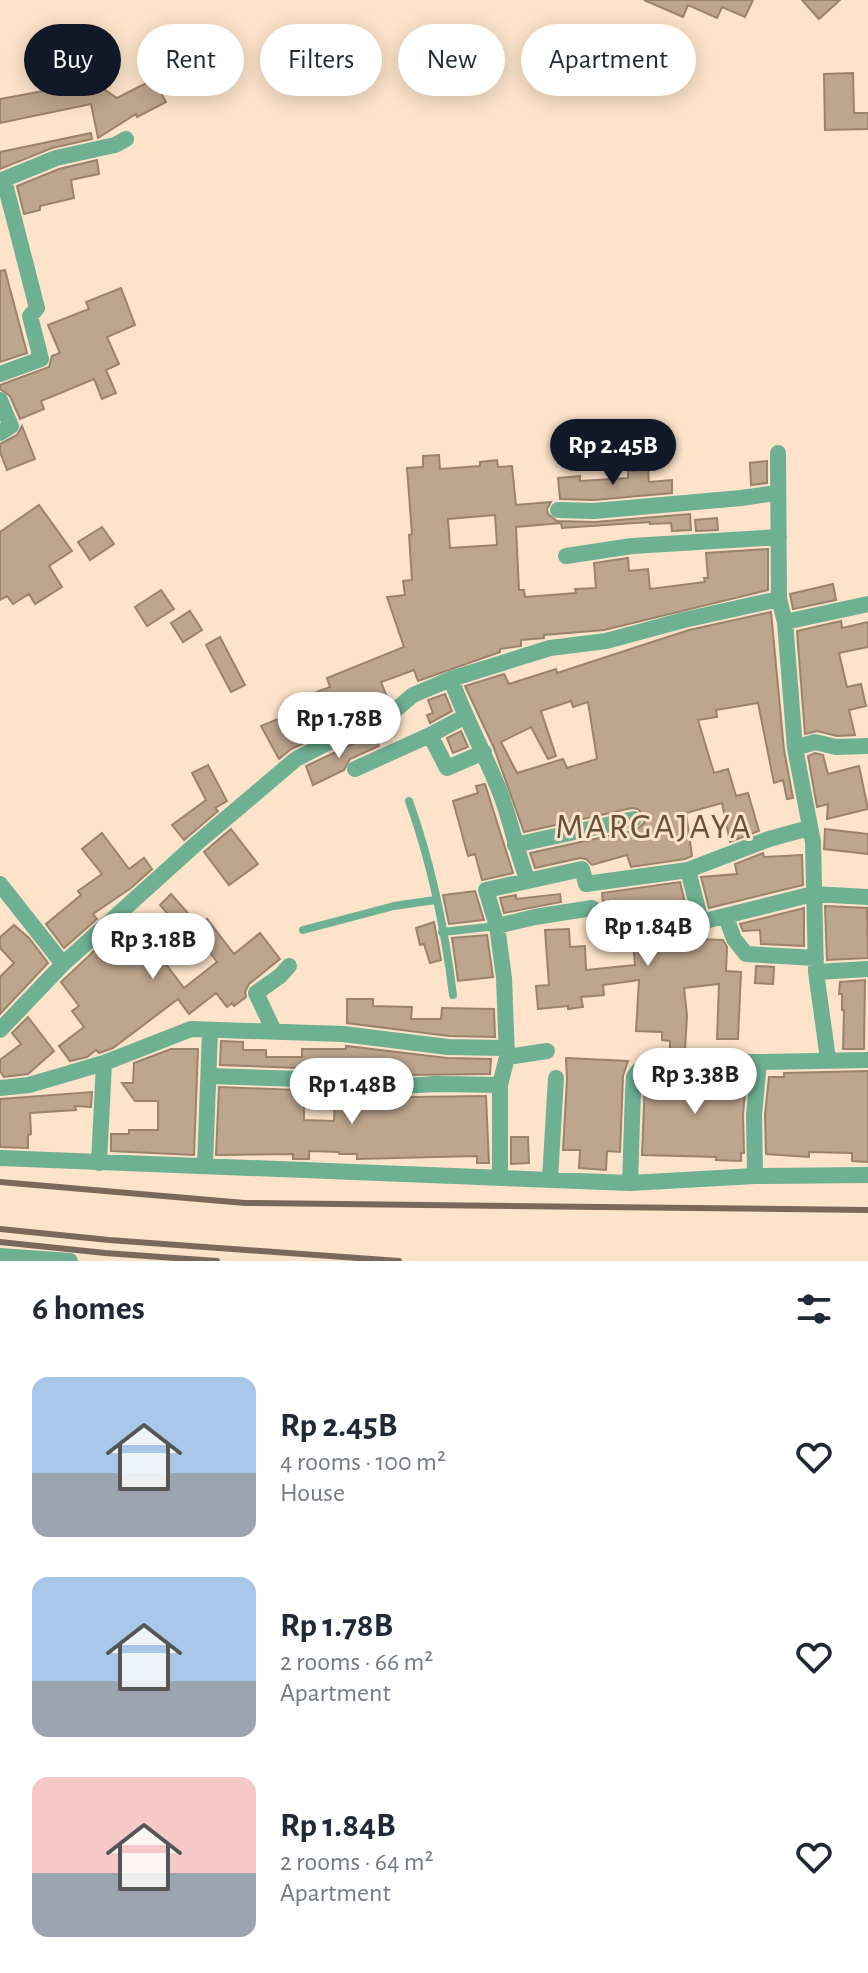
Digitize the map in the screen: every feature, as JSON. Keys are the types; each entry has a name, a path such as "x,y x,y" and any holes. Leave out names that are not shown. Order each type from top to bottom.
{"street":[{"path":"0,374 41,359 30,316 37,308 7,228 2,180 56,158 115,145 126,139"},
{"path":"0,400 11,426 0,433"},
{"path":"778,453 779,599 785,622 795,748 813,842 816,965 828,1059"},
{"path":"558,510 594,511 776,493"},
{"path":"566,556 632,546 779,537"},
{"path":"0,1030 63,964 296,759 386,718 413,695 451,679 550,648 606,641 779,599"},
{"path":"785,622 868,604"},
{"path":"451,679 464,717 484,752 527,879"},
{"path":"355,769 464,717"},
{"path":"430,735 447,768 484,752"},
{"path":"795,748 815,742 836,747 868,746"},
{"path":"515,845 634,819"},
{"path":"500,1178 500,1085 506,1052 504,978 497,926 486,890 582,869 586,884 688,870 769,839 809,828"},
{"path":"688,870 700,917 705,921 813,894 868,897"},
{"path":"0,884 63,964"},
{"path":"497,926 592,908"},
{"path":"726,917 734,939 746,954 868,969"},
{"path":"274,1031 256,993 289,966"},
{"path":"0,1088 29,1085 104,1063 191,1029 343,1034 506,1052 547,1051"},
{"path":"205,1165 210,1031"},
{"path":"630,1183 634,1077 638,1071 670,1062 868,1060"},
{"path":"755,1176 754,1115 759,1062"},
{"path":"99,1163 104,1063"},
{"path":"209,1076 300,1079 321,1087 500,1085"},
{"path":"550,1179 556,1078"},
{"path":"0,1158 630,1183 755,1176 868,1175"},
{"path":"0,1256 70,1261"}],"lane":[{"path":"409,801 425,846 453,995"},
{"path":"303,930 394,906 435,900"},
{"path":"442,932 497,926"}],"building":[{"path":"644,0 753,0 745,17 722,7 717,18 688,5 683,17"},
{"path":"802,0 840,0 819,19"},
{"path":"853,73 854,113 868,113 868,129 825,130 824,74"},
{"path":"137,88 137,96 163,96 166,102 137,117 136,114 98,138 91,104 0,123 0,99 24,95 117,98"},
{"path":"91,133 92,139 52,148 0,169 0,152"},
{"path":"97,160 99,174 71,180 74,198 40,206 40,210 24,214 17,186 59,169"},
{"path":"5,270 27,353 0,362 0,271"},
{"path":"121,288 135,325 107,337 119,364 106,370 116,393 102,399 94,379 41,401 44,409 20,419 10,396 0,389 0,385 49,367 52,356 60,353 48,325 89,309 86,302"},
{"path":"22,426 35,459 7,470 0,444 17,435"},
{"path":"439,455 440,469 480,466 480,462 497,460 498,467 512,466 516,505 551,502 548,514 557,521 595,522 690,514 691,530 672,531 671,523 650,522 562,528 561,523 516,527 519,590 524,590 525,597 576,593 575,589 596,588 594,563 628,558 629,571 648,569 650,589 705,582 704,578 708,578 706,553 768,549 768,590 604,630 521,640 521,646 500,649 500,652 418,681 414,670 381,682 387,697 364,707 367,714 291,749 279,759 261,726 310,706 306,696 330,687 327,678 404,647 387,597 405,595 403,581 412,580 407,468 423,467 423,456","holes":["495,515 497,545 450,548 448,519"]},
{"path":"767,461 767,483 751,485 750,463"},
{"path":"648,469 649,482 672,480 672,493 594,500 560,499 558,478 580,476 580,481 628,478 628,471"},
{"path":"39,505 72,551 49,566 62,587 35,604 29,594 13,604 7,596 0,600 0,532"},
{"path":"717,518 718,530 696,531 695,520"},
{"path":"102,527 114,544 90,560 78,542"},
{"path":"833,584 836,600 793,609 790,594"},
{"path":"161,590 174,609 147,626 135,607"},
{"path":"190,611 202,630 183,642 171,623"},
{"path":"771,612 784,750 793,798 787,799 783,780 774,783 758,703 716,710 717,717 698,720 714,773 728,769 736,796 748,793 759,831 730,842 722,803 686,813 692,856 685,859 631,867 627,855 592,865 580,858 535,868 530,853 636,830 644,823 644,816 638,809 632,808 524,832 494,748 465,686 504,674 509,684 556,669 557,673 689,630","holes":["571,701 573,707 588,702 597,759 567,768 563,759 517,773 501,742 531,727 548,759 556,756 541,711"]},
{"path":"841,621 842,628 868,622 868,647 839,653 847,687 861,684 866,706 849,710 855,735 837,736 817,731 805,734 797,631"},
{"path":"220,637 245,685 231,692 206,645"},
{"path":"445,694 452,711 430,723 427,715 433,713 428,700"},
{"path":"461,731 468,747 453,753 447,738"},
{"path":"374,734 379,746 350,759 344,770 313,785 306,766"},
{"path":"815,753 823,755 828,774 859,766 868,809 827,819 828,804 817,807 808,756"},
{"path":"208,765 227,801 215,808 218,811 184,840 172,825 206,800 192,773"},
{"path":"485,784 513,873 482,880 475,854 468,856 453,801 478,793 476,786"},
{"path":"231,829 258,864 229,885 204,852"},
{"path":"825,829 868,834 868,854 824,849"},
{"path":"102,833 129,869 144,858 152,869 93,914 97,919 64,948 46,924 81,895 78,891 102,874 82,849"},
{"path":"763,853 764,857 802,855 803,885 709,908 701,877 737,874 735,864"},
{"path":"680,882 694,939 723,940 727,947 726,971 741,972 738,1039 717,1039 719,984 684,988 687,1015 685,1051 670,1051 670,1041 662,1040 662,1032 636,1031 639,980 603,985 604,995 581,997 583,1007 538,1009 536,986 549,985 545,930 569,929 570,947 585,946 586,970 635,965 633,941 669,937 666,907 624,912 626,931 606,934 602,893"},
{"path":"475,891 484,920 449,924 443,895"},
{"path":"171,894 195,921 156,951 184,988 217,962 193,930 207,919 234,954 260,933 280,959 249,984 246,997 234,1006 232,1003 227,1007 216,993 189,1014 178,999 113,1048 99,1053 96,1050 87,1057 70,1061 59,1046 84,1027 72,1011 79,1006 61,982 110,936 119,948 167,913 160,905"},
{"path":"560,894 561,902 504,913 500,898 516,895 516,899"},
{"path":"825,906 867,908 868,958 827,960"},
{"path":"804,908 804,946 761,944 760,930 743,931 740,924"},
{"path":"434,922 441,960 430,963 424,944 420,945 416,928"},
{"path":"14,925 29,938 48,963 0,1014 0,977 14,963 0,948 0,937"},
{"path":"487,935 493,977 458,981 452,938"},
{"path":"756,966 774,967 773,984 755,983"},
{"path":"865,980 864,1049 843,1049 844,1010 842,994 839,994 840,982"},
{"path":"347,999 373,999 373,1006 412,1007 411,1019 441,1019 442,1008 494,1009 495,1037 449,1036 347,1023"},
{"path":"28,1017 54,1051 28,1074 4,1077 0,1071 0,1060 21,1044 12,1033"},
{"path":"221,1041 243,1042 243,1050 266,1050 266,1057 302,1057 302,1049 346,1049 346,1046 447,1058 491,1059 490,1074 323,1076 300,1068 220,1065"},
{"path":"171,1049 198,1049 194,1155 111,1151 111,1134 129,1134 129,1130 158,1130 158,1101 135,1101 122,1083 133,1083 134,1063"},
{"path":"566,1058 628,1061 623,1076 620,1152 607,1151 606,1170 579,1168 580,1150 563,1150"},
{"path":"868,1071 868,1162 852,1161 852,1153 809,1152 809,1157 766,1154 765,1115 769,1077 784,1077 784,1073"},
{"path":"672,1073 747,1073 743,1114 744,1153 741,1153 741,1161 716,1160 716,1157 642,1155 645,1081"},
{"path":"219,1087 304,1092 304,1120 334,1121 335,1098 486,1096 489,1163 477,1163 477,1156 357,1159 357,1154 309,1151 309,1159 293,1159 293,1154 216,1155"},
{"path":"92,1092 91,1107 75,1106 76,1110 30,1113 28,1148 0,1147 0,1099"},
{"path":"511,1137 528,1137 529,1163 511,1164"}],"railway":[{"path":"0,1182 245,1203 868,1210"},
{"path":"0,1229 399,1261"},
{"path":"0,1242 217,1261"}],"district":[{"name":"MARGAJAYA","path":"654,827"}]}
